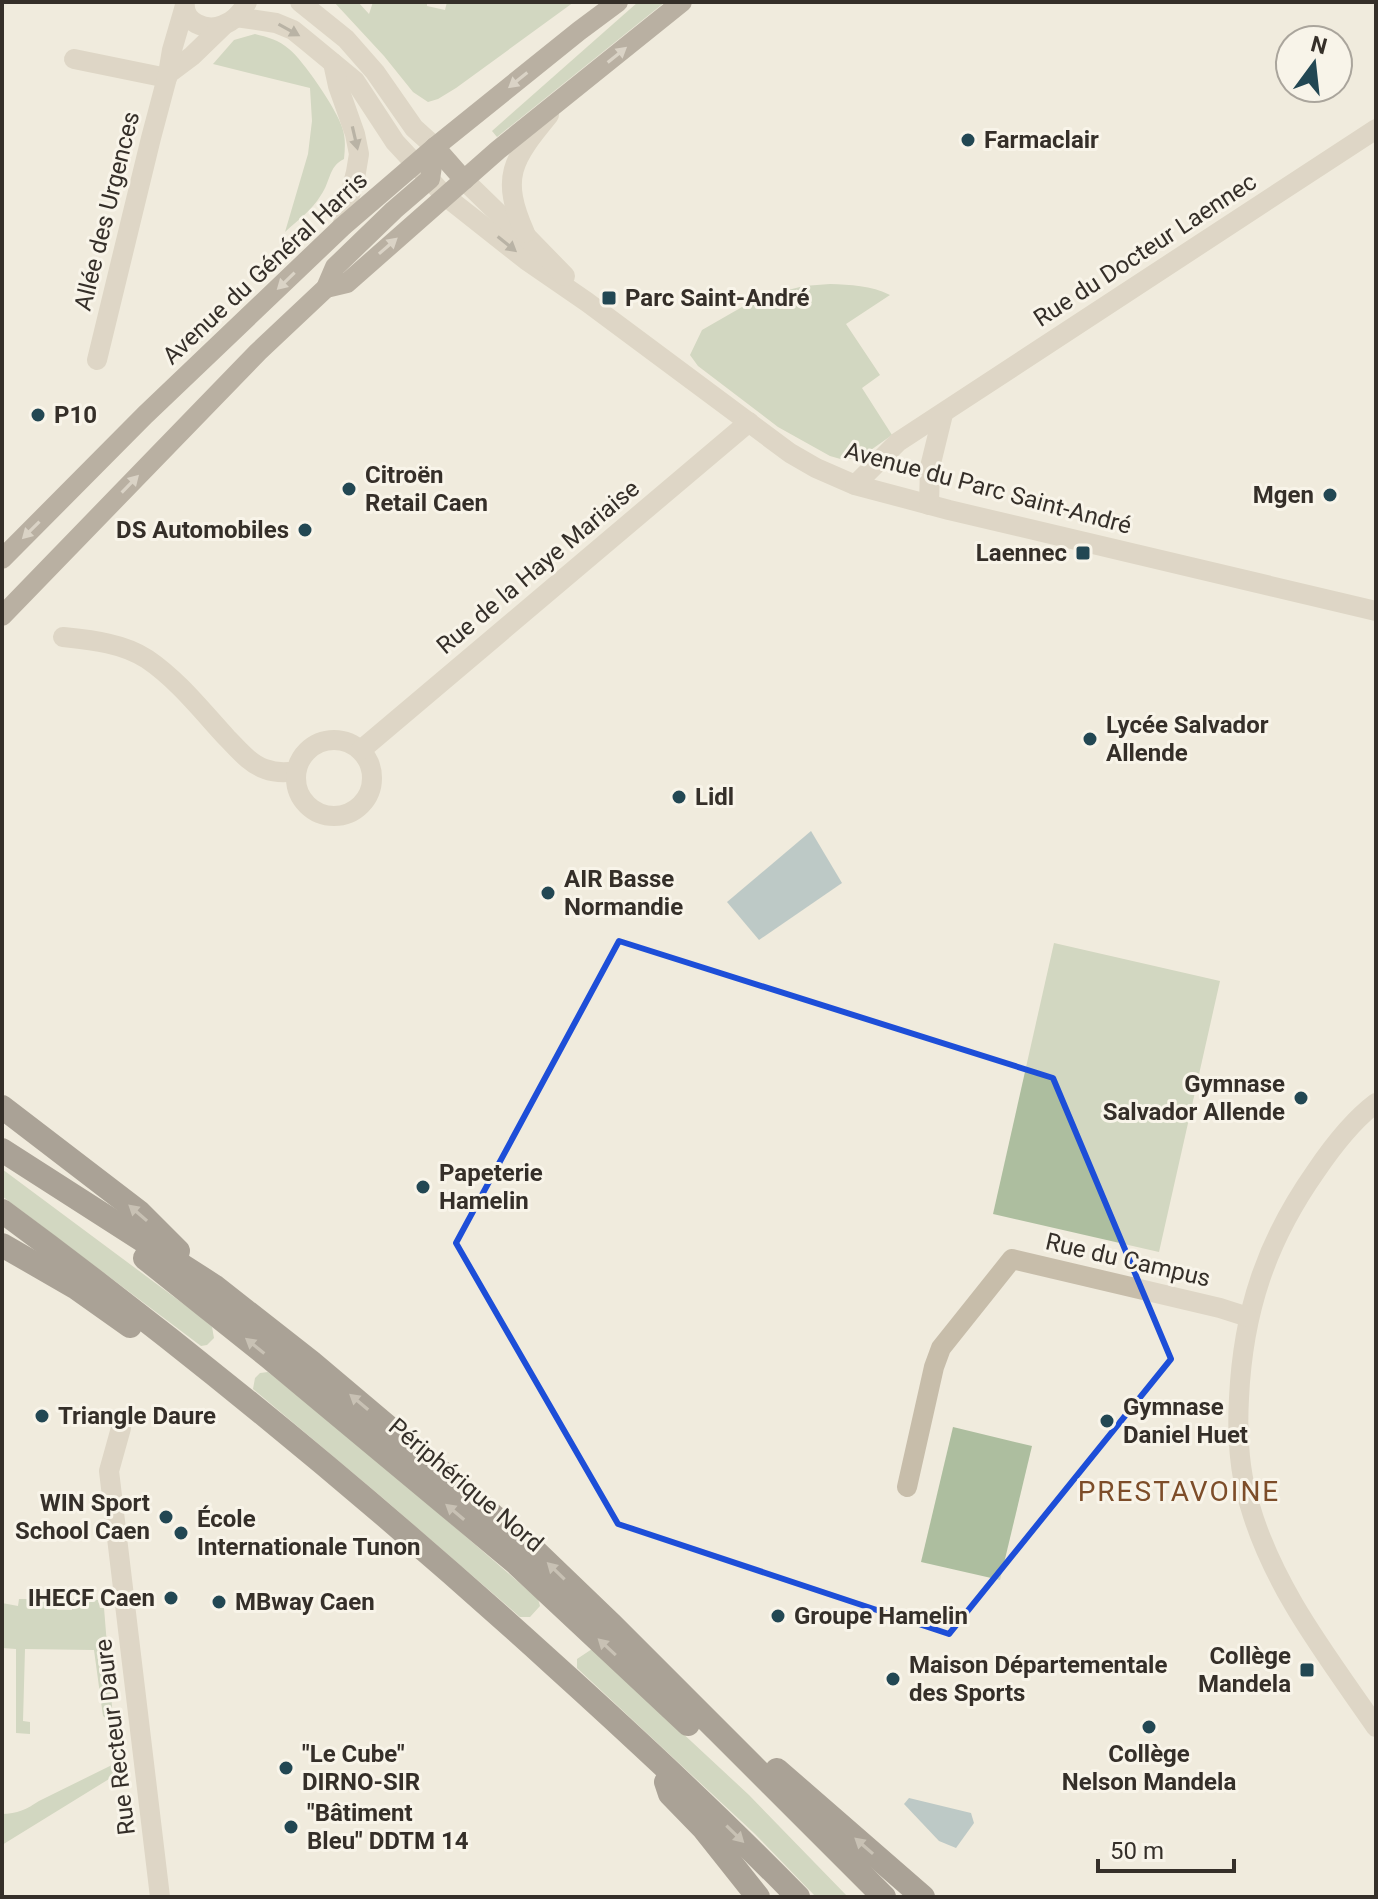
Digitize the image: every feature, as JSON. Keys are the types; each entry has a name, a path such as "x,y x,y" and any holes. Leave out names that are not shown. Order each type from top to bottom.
{"highway":[{"path":"2,1107 139,1212 214,1286"},
{"path":"2,1151 214,1286 311,1362 536,1552 884,1897"},
{"name":"Périphérique Nord","path":"2,1151 153,1264 515,1562 762,1795 863,1897"},
{"path":"2,1211 116,1295 409,1535 658,1761 798,1897"},
{"path":"2,1245 75,1287 129,1325 163,1334"},
{"path":"612,1625 923,1897"},
{"path":"658,1761 670,1794 704,1829 758,1897"}],"main road":[{"name":"Avenue du Général Harris","path":"2,559 145,415 342,227 435,147 618,2"},
{"name":"Avenue du Général Harris","path":"326,288 347,283 464,180 682,2"},
{"path":"430,179 435,147"},
{"path":"435,147 464,180"},
{"name":"Avenue du Général Harris","path":"2,616 258,352 326,288 335,267 430,179"}],"street":[{"path":"300,2 346,39 375,72 414,128 435,147"},
{"path":"184,6 188,18 199,25 209,27 235,15 276,23 293,30 355,81 395,142 445,196 526,260 587,302"},
{"name":"Allée des Urgences","path":"97,360 184,6"},
{"path":"74,59 168,76 235,15"},
{"path":"333,63 359,154 342,227"},
{"path":"527,237 512,195 514,171 525,146 561,101"},
{"name":"Rue du Docteur Laennec","path":"855,485 898,442 1376,129"},
{"path":"464,180 527,237 587,302"},
{"name":"Avenue du Parc Saint-André","path":"587,302 790,453 855,485 1376,611"},
{"path":"929,505 930,467 943,414"},
{"name":"Rue de la Haye Mariaise","path":"361,750 749,422"},
{"path":"63,637 115,645 147,659 170,678 244,755 263,769 283,773 296,771"},
{"path":"328,740 340,740 361,750 369,761 373,774 372,787 357,809 332,817 319,814 300,797 296,771 307,751 328,740"},
{"path":"1376,1103 1346,1131 1298,1197 1267,1259 1248,1317 1237,1422 1249,1505 1274,1567 1290,1600 1376,1727"},
{"name":"Rue du Campus","path":"907,1487 941,1348 1012,1259 1248,1317"},
{"name":"Rue Recteur Daure","path":"121,1428 109,1471 160,1897"}],"highlighted area":[{"path":"619,941 1053,1078 1171,1359 949,1634 618,1524 456,1243"}],"green space":[{"path":"334,2 358,2 369,14 373,2 427,2 427,6 445,10 447,2 574,2 456,88 428,102 413,92"},
{"path":"638,2 665,2 497,137 492,131"},
{"path":"255,34 277,41 295,55 327,98 344,135 344,159 335,166 313,205 285,232 308,154 312,121 310,88 213,64 234,40"},
{"path":"830,284 868,287 890,295 846,324 880,375 862,388 892,435 861,457 844,460 830,456 778,427 698,366 690,355 702,330 749,303 804,286"},
{"path":"1054,943 1220,981 1159,1252 993,1214"},
{"path":"2,1169 197,1314 212,1327 214,1338 201,1346 2,1196"},
{"path":"268,1372 368,1452 538,1599 540,1606 530,1617 520,1617 253,1389 255,1378 260,1373"},
{"path":"953,1427 1032,1446 1000,1580 921,1562"},
{"path":"19,1599 57,1599 57,1610 72,1610 72,1599 98,1600 100,1608 104,1608 113,1719 103,1716 94,1650 25,1649 23,1721 30,1722 30,1734 16,1733 16,1649 2,1648 2,1603 18,1606"},
{"path":"592,1649 749,1795 848,1897 816,1897 755,1834 577,1668 577,1659"},
{"path":"116,1763 122,1771 2,1845 2,1814 26,1809"}],"water":[{"path":"811,831 842,883 759,940 727,902"},
{"path":"909,1798 971,1813 974,1823 956,1848 939,1841 904,1804"}],"place":[{"name":"Farmaclair","path":"968,140"},
{"name":"Parc Saint-André","path":"609,298"},
{"name":"P10","path":"38,415"},
{"name":"Citroën Retail Caen","path":"349,489"},
{"name":"Mgen","path":"1330,495"},
{"name":"DS Automobiles","path":"305,530"},
{"name":"Laennec","path":"1083,553"},
{"name":"Lycée Salvador Allende","path":"1090,739"},
{"name":"Lidl","path":"679,797"},
{"name":"AIR Basse Normandie","path":"548,893"},
{"name":"Gymnase Salvador Allende","path":"1301,1098"},
{"name":"Papeterie Hamelin","path":"423,1187"},
{"name":"Triangle Daure","path":"42,1416"},
{"name":"Gymnase Daniel Huet","path":"1107,1421"},
{"name":"WIN Sport School Caen","path":"166,1517"},
{"name":"École Internationale Tunon","path":"181,1533"},
{"name":"IHECF Caen","path":"171,1598"},
{"name":"MBway Caen","path":"219,1602"},
{"name":"Groupe Hamelin","path":"778,1616"},
{"name":"Collège Mandela","path":"1307,1670"},
{"name":"Maison Départementale des Sports","path":"893,1679"},
{"name":"Collège Nelson Mandela","path":"1149,1727"},
{"name":"\"Le Cube\" DIRNO-SIR","path":"286,1768"},
{"name":"\"Bâtiment Bleu\" DDTM 14","path":"291,1827"}],"district":[{"name":"PRESTAVOINE","path":"1179,1491"}]}
